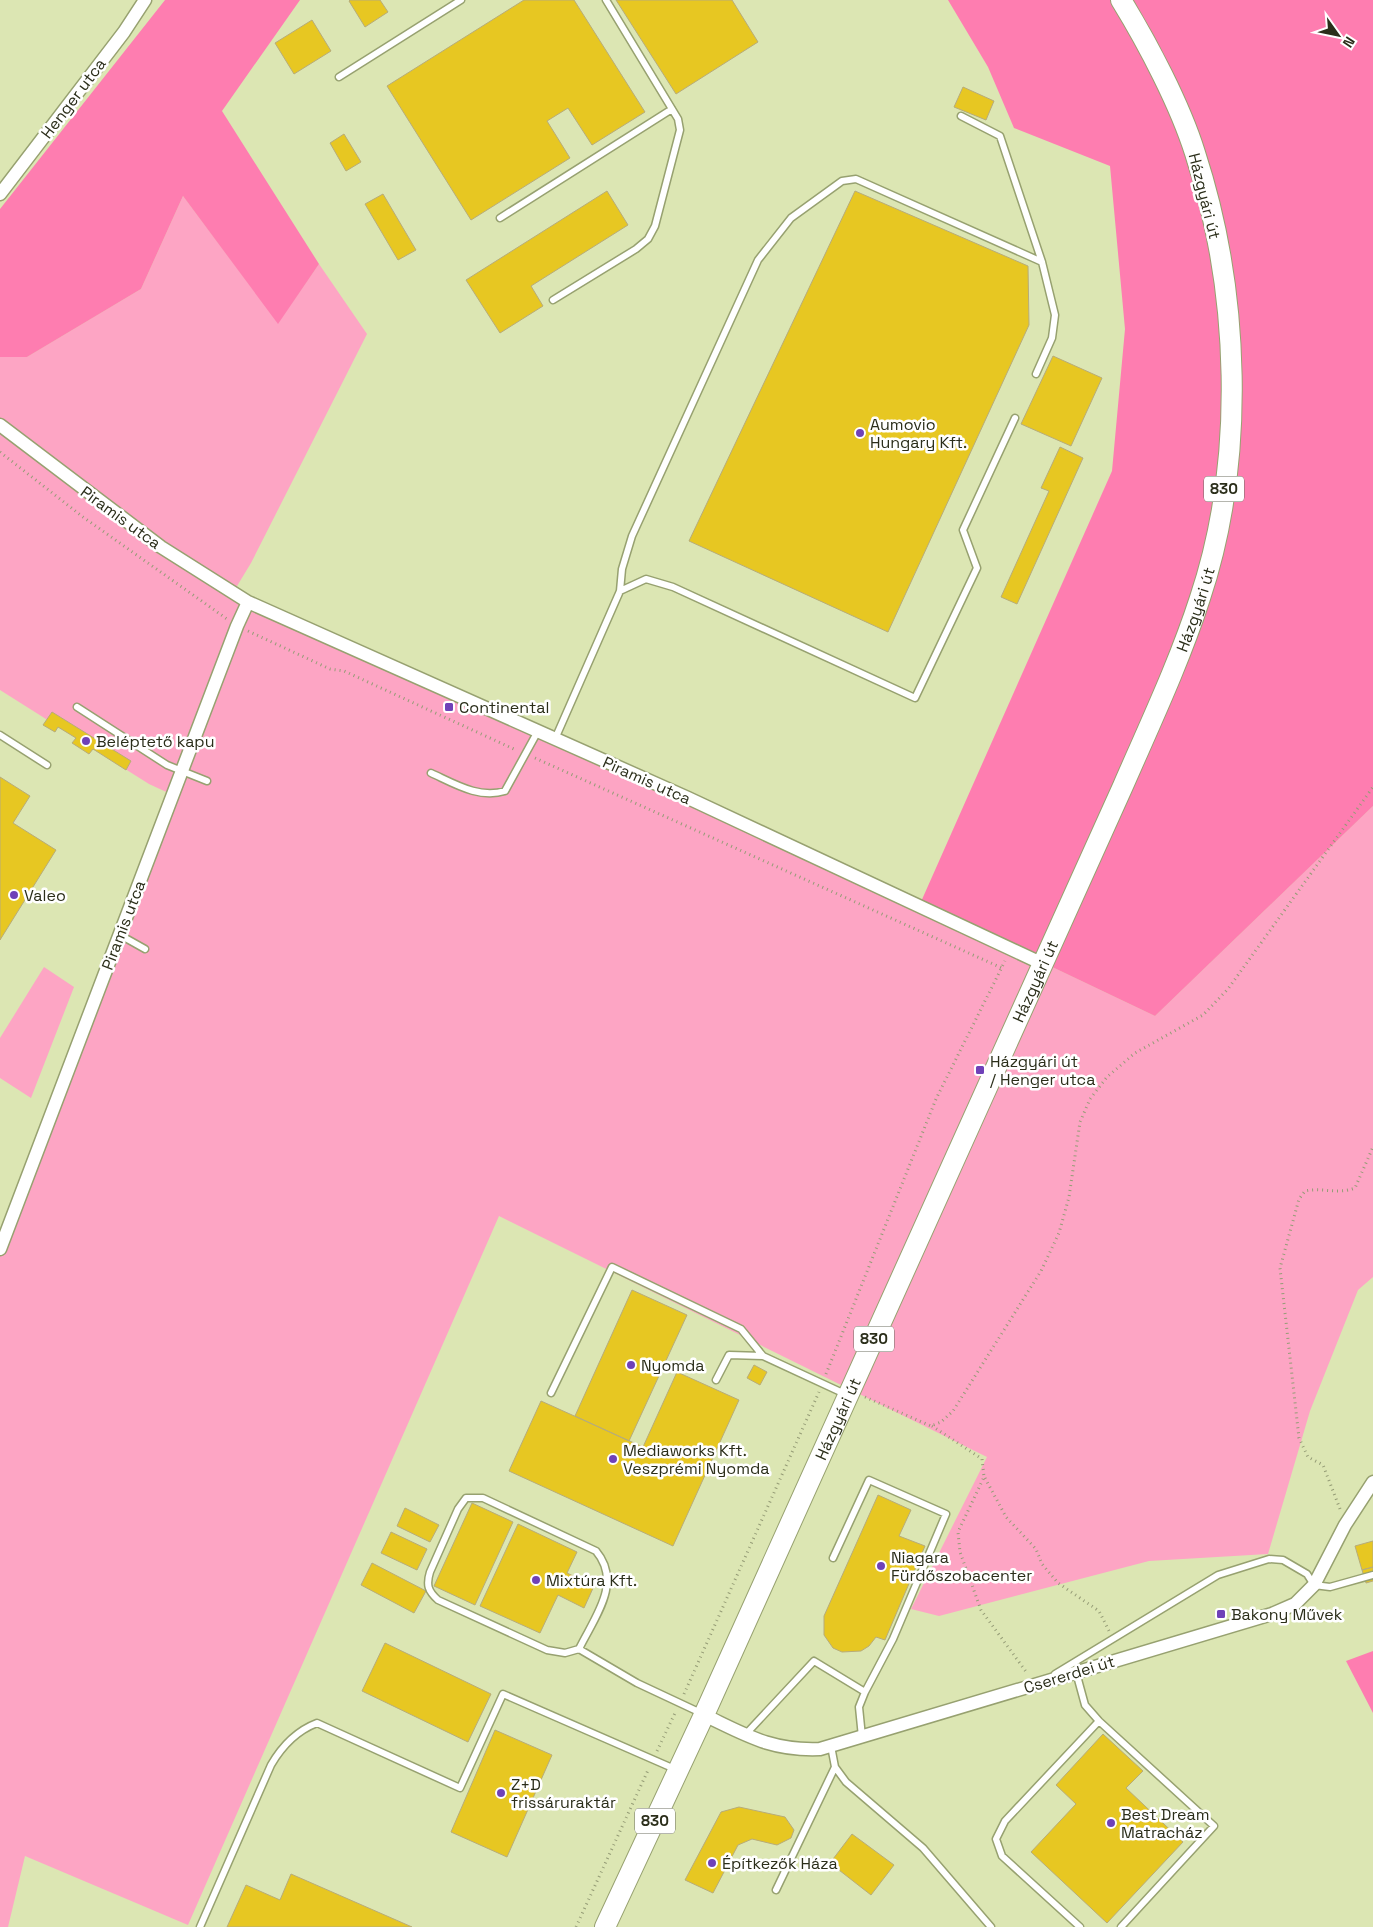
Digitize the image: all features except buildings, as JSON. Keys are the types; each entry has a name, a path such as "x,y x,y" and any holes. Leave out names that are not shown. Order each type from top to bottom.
{"main road":[{"name":"Házgyári út","path":"605,1927 704,1715 1043,964 1178,662 1201,597 1218,526 1228,459 1231,405 1230,336 1224,279 1213,218 1195,152 1167,87 1121,0"}],"street":[{"name":"Henger utca","path":"0,194 124,32 145,0"},
{"name":"Piramis utca","path":"0,425 161,547 248,602 697,802 1043,964"},
{"name":"Piramis utca","path":"0,1248 237,626 248,602"},
{"name":"Csererdei út","path":"704,1715 745,1735 780,1748 820,1749 1272,1614 1295,1604 1314,1585 1345,1525 1373,1482"}],"lane":[{"path":"340,77 461,0"},
{"path":"554,300 636,249 648,239 655,226 680,130 678,119 606,0"},
{"path":"500,218 672,109"},
{"path":"961,116 1000,136 1042,262 1055,315 1052,338 1036,374"},
{"path":"555,739 620,591 622,569 632,536 758,260 791,218 842,181 856,179 1042,262"},
{"path":"620,591 646,579 673,587 915,698 977,568 963,530 1015,418"},
{"path":"77,706 182,772 207,781"},
{"path":"430,773 480,794 493,795 505,790 538,731"},
{"path":"0,735 47,765"},
{"path":"120,935 145,949"},
{"path":"551,1393 612,1267 741,1329 763,1356"},
{"path":"716,1380 729,1354 763,1356 822,1384 849,1394"},
{"path":"833,1558 869,1480 946,1514 893,1639 864,1692 859,1708 862,1737"},
{"path":"579,1649 608,1589 608,1573 602,1558 596,1551 483,1498 466,1498 458,1510 430,1572 427,1582 429,1592 438,1600 547,1650 556,1653 579,1649 637,1683 704,1715"},
{"path":"1036,1685 1114,1640 1218,1575 1269,1559 1284,1560 1307,1574 1314,1585 1330,1588 1373,1575"},
{"path":"745,1735 814,1661 864,1692"},
{"path":"1076,1672 1085,1705 1099,1721 1214,1826 1122,1927"},
{"path":"200,1927 271,1765 282,1747 306,1727 317,1722 460,1788 503,1694 678,1770"},
{"path":"1080,1927 1002,1856 996,1839 1005,1821 1099,1721"},
{"path":"831,1746 835,1767 846,1782 923,1848 991,1927"},
{"path":"776,1890 835,1767"}],"path":[{"path":"0,452 82,517 237,626 330,669 344,671 1002,968"},
{"path":"931,1426 941,1422 953,1411 1041,1271 1059,1233 1069,1196 1080,1122 1090,1099 1107,1077 1135,1053 1203,1015 1228,989 1373,787"},
{"path":"576,1927 680,1702 822,1384 936,1099 1010,949"},
{"path":"1345,1525 1323,1465 1308,1457 1299,1438 1280,1268 1295,1208 1305,1191 1315,1189 1336,1192 1355,1188 1373,1147"},
{"path":"849,1394 931,1426 982,1459 984,1477 1006,1517 1036,1549 1042,1564 1058,1583 1099,1611 1114,1640"},
{"path":"984,1477 958,1532 960,1552 982,1610 1010,1653 1036,1685"}],"shaded area":[{"path":"165,0 300,0 222,111 319,264 278,324 183,196 141,289 27,357 0,357 0,209"},
{"path":"948,0 1373,0 1373,806 1155,1016 920,904 1112,471 1125,329 1110,166 1014,128 988,67"},
{"path":"183,196 278,323 319,264 367,334 251,563 234,591 920,904 1155,1016 1373,806 1373,1277 1358,1290 1310,1411 1268,1554 1149,1561 939,1616 911,1609 987,1457 499,1216 188,1925 25,1856 8,1927 0,1927 0,1255 175,796 149,784 0,690 0,357 27,357 141,289"},
{"path":"44,967 74,987 31,1098 0,1078 0,1038"},
{"path":"1373,1651 1373,1713 1346,1661"}],"place":[{"name":"Aumovio Hungary Kft.","path":"860,433"},
{"name":"Continental","path":"449,707"},
{"name":"Beléptető kapu","path":"86,741"},
{"name":"Valeo","path":"14,895"},
{"name":"Házgyári út / Henger utca","path":"980,1070"},
{"name":"Nyomda","path":"631,1365"},
{"name":"Mediaworks Kft. Veszprémi Nyomda","path":"613,1459"},
{"name":"Niagara Fürdőszobacenter","path":"881,1566"},
{"name":"Mixtúra Kft.","path":"536,1580"},
{"name":"Bakony Művek","path":"1221,1614"},
{"name":"Z+D frissáruraktár","path":"501,1793"},
{"name":"Best Dream Matracház","path":"1111,1823"},
{"name":"Építkezők Háza","path":"712,1863"}]}
